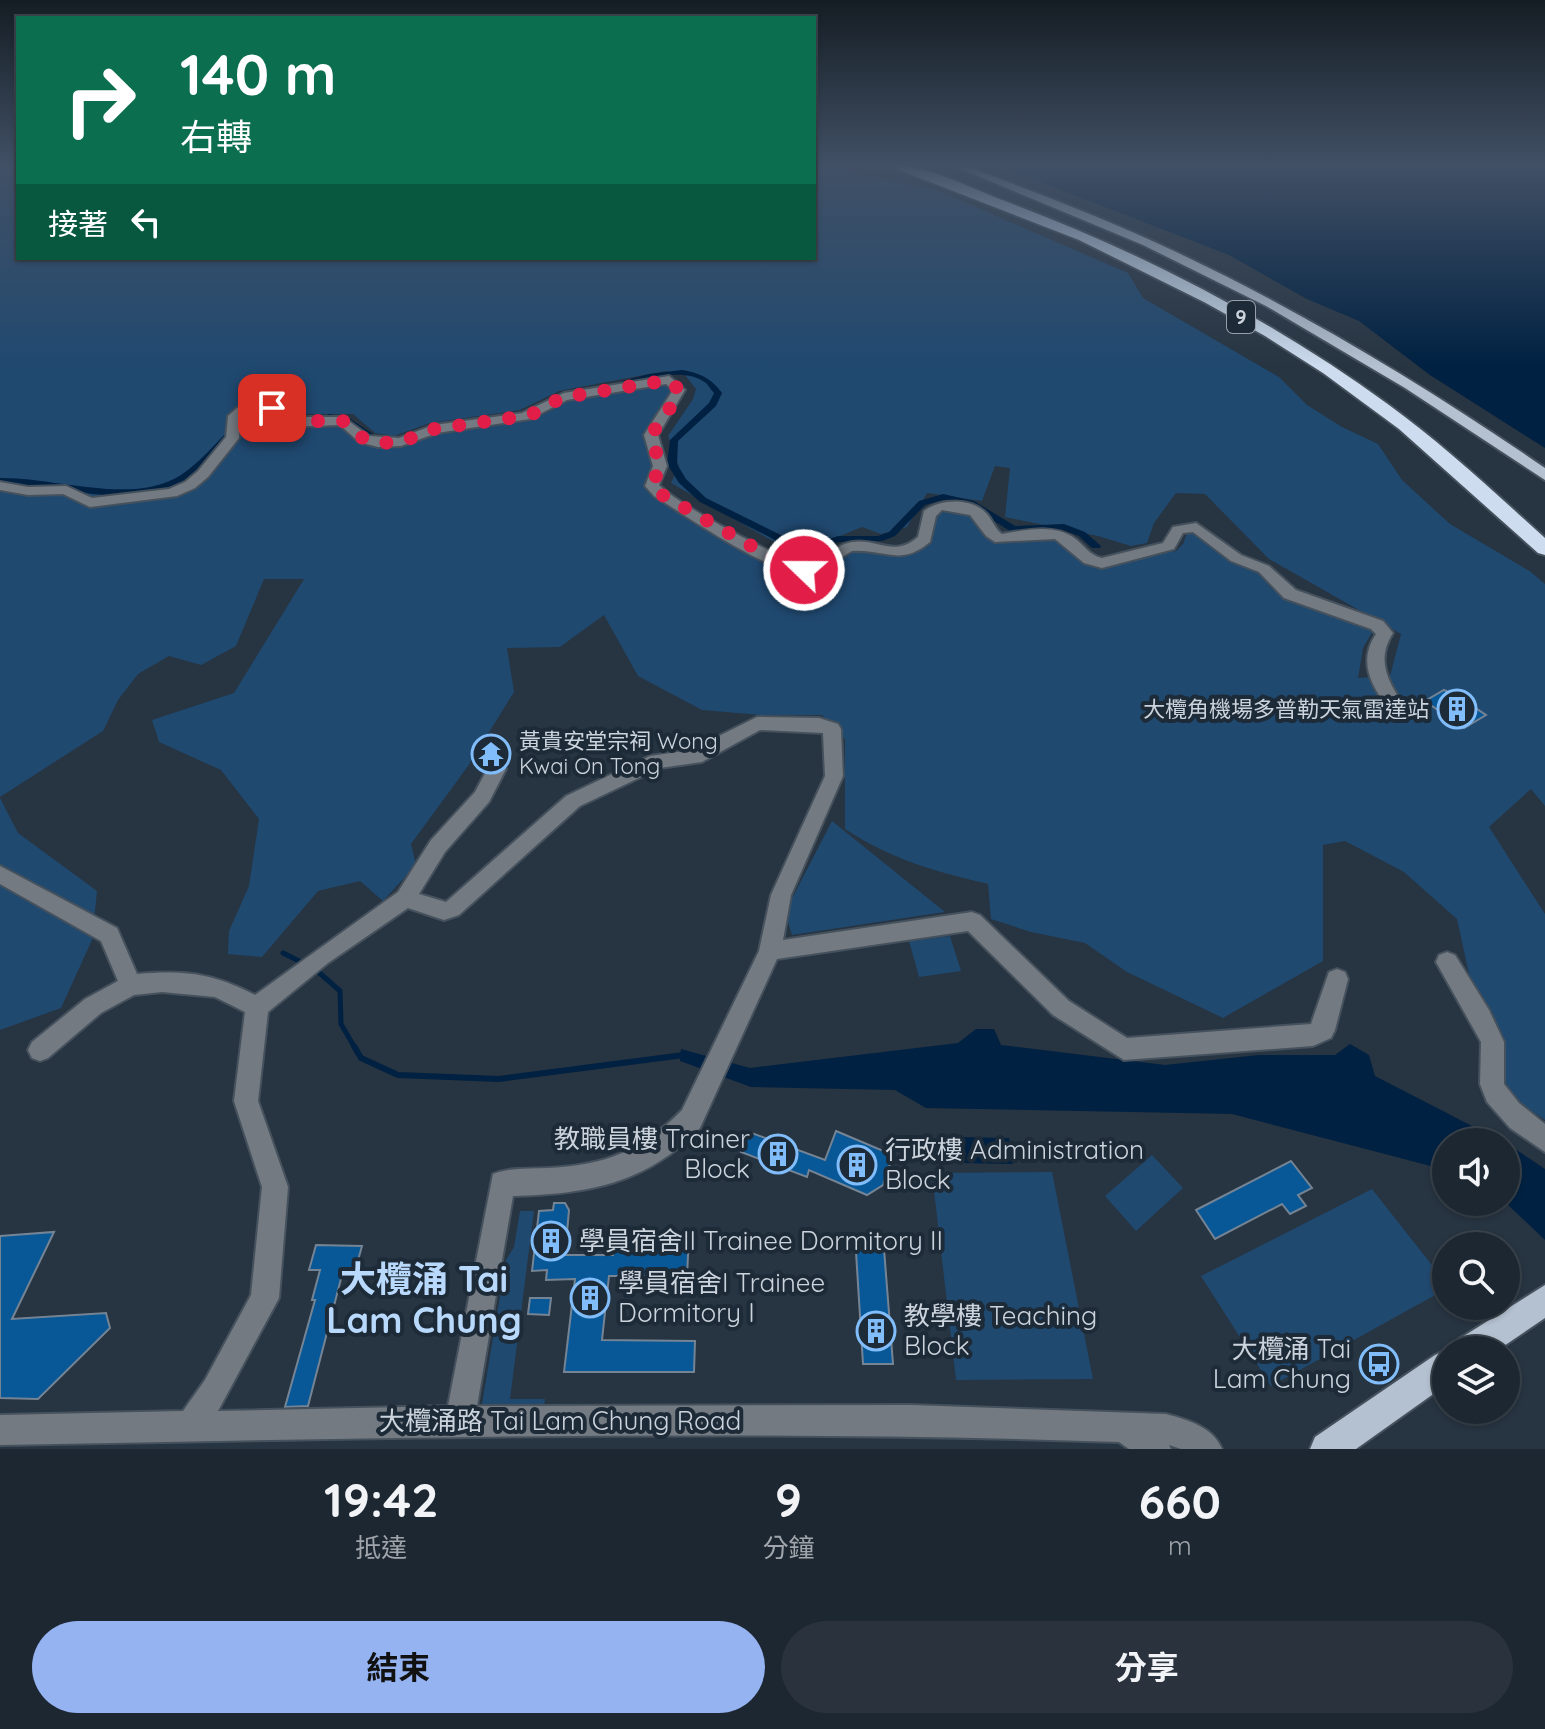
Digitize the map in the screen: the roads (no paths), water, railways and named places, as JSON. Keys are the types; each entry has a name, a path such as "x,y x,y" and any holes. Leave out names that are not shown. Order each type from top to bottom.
{"highway":[{"name":"9","path":"1064,232 1115,253 1242,317 1306,355 1439,451 1545,549"},
{"name":"9","path":"1085,232 1142,254 1259,314 1324,352 1407,409 1545,527"}],"main road":[{"path":"1123,232 1282,309 1424,393 1545,475"},
{"path":"1130,232 1178,251 1302,313 1420,382 1545,465"},
{"path":"1491,1336 1545,1300"},
{"path":"1327,1449 1432,1376"}],"street":[{"path":"0,486 28,491 66,490 90,503 172,493 190,485 203,474 232,438 234,416 261,406 272,408 289,421 343,421 364,439 392,443 405,442 434,429 525,416 541,411 560,398 669,380 679,390 677,398 651,435 660,466 652,486 659,493 788,567 817,568 852,546 889,553 905,552 925,539 929,514 939,506 976,512 988,531 1000,539 1031,534 1063,537 1083,557 1096,562 1169,546 1178,530 1196,527 1236,558 1268,572 1279,587 1290,594 1377,625 1385,633 1374,651 1377,672 1392,701"},
{"path":"405,898 444,911 452,909 573,801 657,761 695,757 757,723 819,724 832,729 834,776 781,895 770,951 691,1119 672,1142 613,1172 566,1182 502,1183 460,1421"},
{"path":"190,1427 215,1390 265,1298 275,1187 246,1101 257,1007 405,898 438,846 482,797 497,769"},
{"path":"0,874 109,935 131,985"},
{"path":"770,951 972,921 1061,1008 1124,1049 1313,1035 1323,1030 1337,979"},
{"path":"1447,962 1493,1040 1491,1076 1495,1092 1518,1120 1545,1139"},
{"path":"40,1050 84,1013 131,985 162,982 218,987 257,1007"},
{"name":"大欖涌路 Tai Lam Chung Road","path":"0,1430 460,1421 911,1420 1166,1429 1185,1434 1207,1449"},
{"path":"1120,1426 1156,1449"}],"waterway":[{"path":"604,387 649,376 682,373 697,375 709,382 718,393 713,404 674,440 672,464 682,481 703,500 797,547 819,546 838,539 879,539 892,534 922,503 943,497 971,503 1013,529 1061,526 1082,534 1096,546"},
{"path":"235,412 248,406 267,404 306,419"},
{"path":"329,417 351,422 375,438"},
{"path":"0,481 45,483 119,493 142,492 164,487 184,477 234,430"},
{"path":"283,953 303,963"},
{"path":"315,969 340,991 341,1024 355,1048"},
{"path":"354,1046 361,1058 398,1075 499,1079 684,1055"}],"place":[{"name":"大欖角機場多普勒天氣雷達站","path":"1457,709"},
{"name":"黃貴安堂宗祠 Wong Kwai On Tong","path":"491,754"},
{"name":"教職員樓 Trainer Block","path":"778,1154"},
{"name":"行政樓 Administration Block","path":"857,1165"},
{"name":"學員宿舍II Trainee Dormitory II","path":"551,1241"},
{"name":"學員宿舍I Trainee Dormitory I","path":"590,1298"},
{"name":"教學樓 Teaching Block","path":"876,1331"},
{"name":"大欖涌 Tai Lam Chung","path":"1379,1364"}],"district":[{"name":"大欖涌 Tai Lam Chung","path":"424,1300"}]}
